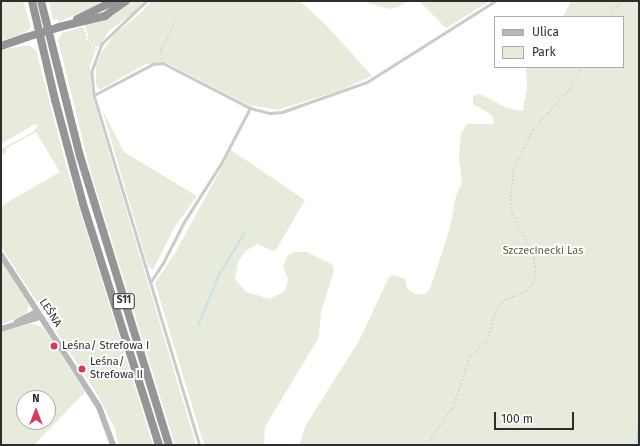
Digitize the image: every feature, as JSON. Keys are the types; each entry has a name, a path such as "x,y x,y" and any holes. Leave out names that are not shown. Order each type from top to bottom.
{"highway":[{"path":"28,1 34,13"},
{"name":"S11","path":"32,1 84,204 159,445"},
{"path":"60,27 114,1"},
{"path":"1,46 60,27 105,16 126,1"},
{"name":"S11","path":"42,2 80,156 169,445"}],"street":[{"name":"LEŚNA","path":"1,256 99,407 113,445"},
{"path":"4,328 39,314"}],"lane":[{"path":"147,1 134,16 109,34 100,50 92,72 94,95 200,445"},
{"path":"94,95 153,64 163,63 250,108 267,112 282,112 359,86 495,1"},
{"path":"150,283 222,162 250,108"}],"path":[{"path":"609,16 621,1"},
{"path":"163,63 161,49 176,18"},
{"path":"84,26 87,40 100,50"},
{"path":"426,445 453,406 470,356 487,340 496,309 505,299 526,291 533,283 536,275 534,258 510,208 513,170 534,128 570,89 580,68"}],"green space":[{"path":"1,1 23,1 31,27 25,33 1,41"},
{"path":"49,1 107,1 59,22 58,19 53,20"},
{"path":"131,1 143,1 133,14 111,29 98,47 89,41 85,23 113,16"},
{"path":"151,1 300,1 326,25 372,76 341,90 277,110 248,105 165,62 146,64 99,90 96,85 96,67 101,53 114,35 144,10"},
{"path":"362,1 407,1 399,7 389,9"},
{"path":"419,1 490,1 446,28"},
{"name":"Szczecinecki Las","path":"571,1 639,1 639,445 299,445 306,425 359,341 389,277 394,275 405,279 407,289 415,294 426,294 431,286 450,228 456,196 462,182 459,158 461,133 467,124 494,124 492,115 473,104 473,96 480,94 507,108 523,111 527,88 526,68 624,68 624,16 564,16"},
{"path":"83,27 86,40 96,49 90,66 92,95 196,445 175,445 90,170 58,40 62,33"},
{"path":"29,45 36,50 67,169 153,445 119,445 114,427 97,394 1,247 1,206 60,172 36,132 7,148 5,154 1,155 1,149 33,132 38,126 35,124 1,144 1,50"},
{"path":"102,109 124,152 197,196 174,228 153,270 148,266"},
{"path":"231,150 305,200 276,250 272,251 258,244 245,251 238,263 235,279 246,292 270,299 285,291 288,280 283,266 288,255 294,252 307,252 333,265 334,271 321,312 319,337 265,427 264,445 204,445 155,283 175,253"},
{"path":"1,260 29,305 26,314 1,325"},
{"path":"30,324 43,327 85,392 56,422 56,390 16,390 16,430 48,430 34,445 1,445 1,332"}],"waterway":[{"path":"198,326 219,275 244,234"},
{"path":"636,445 639,423"}],"place":[{"name":"Leśna/ Strefowa I","path":"54,346"},
{"name":"Leśna/ Strefowa II","path":"82,369"}]}
